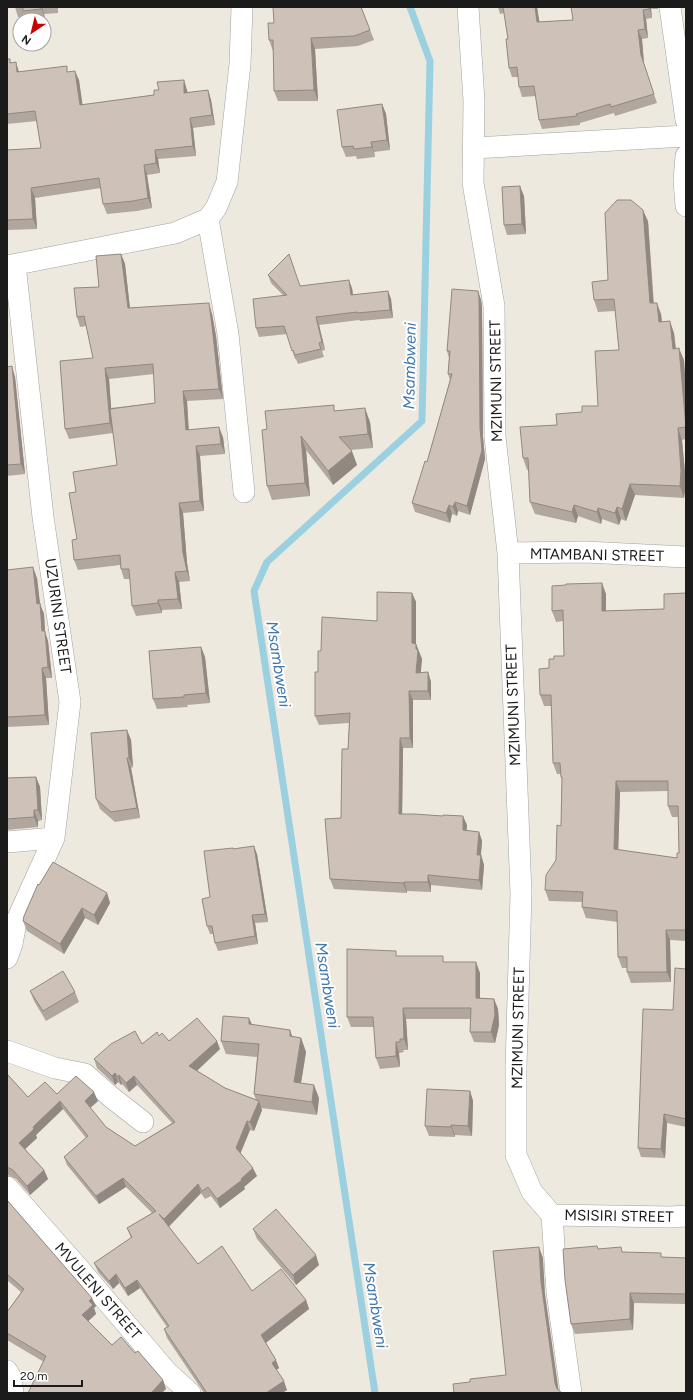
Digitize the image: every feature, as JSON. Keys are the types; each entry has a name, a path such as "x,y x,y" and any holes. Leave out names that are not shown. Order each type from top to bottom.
{"street":[{"path":"11,266 175,233 208,220 216,208 227,182 240,64 242,7"},
{"name":"MZIMUNI STREET","path":"468,7 473,93 473,183 494,306 495,437 508,553 521,894 516,1067 516,1155 532,1192 552,1215"},
{"path":"670,7 686,120"},
{"path":"474,148 686,136"},
{"path":"686,156 684,180 686,206"},
{"path":"208,220 228,334 244,492"},
{"name":"UZURINI STREET","path":"7,958 12,944 16,922 54,838 70,702 43,517 11,266"},
{"name":"MTAMBANI STREET","path":"508,553 586,552 686,557"},
{"path":"7,842 54,838"},
{"path":"7,1052 55,1068 85,1074 142,1122"},
{"name":"MVULENI STREET","path":"7,1187 167,1372 190,1393"},
{"path":"552,1215 557,1292 571,1393"},
{"name":"MSISIRI STREET","path":"552,1215 686,1216"},
{"path":"7,1371 12,1378 13,1393"}],"building":[{"path":"23,7 41,7 41,9 23,11"},
{"path":"273,7 361,7 370,30 354,36 311,38 314,90 274,91 273,40 269,40 268,23 274,23"},
{"path":"503,7 535,7 537,22 573,20 571,7 649,7 649,9 643,10 645,29 638,30 641,55 654,94 611,107 610,104 576,114 577,116 539,120 534,86 519,87 517,67 509,68 506,39 508,39"},
{"path":"7,59 10,59 10,63 16,62 17,72 67,66 67,72 75,71 80,105 154,95 154,90 159,90 157,82 184,80 184,93 208,90 212,115 190,118 193,146 155,150 156,163 144,165 148,198 103,204 99,178 31,188 33,219 7,220 7,150 41,148 35,111 7,114"},
{"path":"382,104 387,140 371,142 372,147 354,149 353,146 342,147 337,110"},
{"path":"520,186 522,224 504,225 502,187"},
{"path":"617,200 631,200 643,210 650,303 657,303 659,322 670,321 673,349 679,348 686,427 678,428 681,471 680,486 630,484 622,509 617,507 615,513 598,508 597,512 574,505 572,512 530,502 528,458 523,458 520,427 557,425 556,414 582,412 582,406 598,406 595,351 619,350 614,299 594,300 592,282 608,280 605,213"},
{"path":"121,254 128,308 209,303 219,389 183,391 186,430 219,427 221,444 196,446 200,501 179,503 183,553 187,571 175,572 178,599 158,600 158,603 132,606 129,569 121,569 120,555 74,560 72,540 77,539 69,493 76,492 73,472 117,465 110,409 155,403 153,364 105,368 110,423 65,429 60,361 93,358 84,316 77,317 74,288 99,287 96,256"},
{"path":"289,254 300,286 349,280 351,295 388,291 390,310 316,317 322,342 319,343 321,349 295,355 293,350 292,351 284,326 256,328 253,299 287,295 268,275"},
{"path":"452,289 478,291 480,428 482,450 467,506 455,502 453,507 449,505 446,513 412,503 425,461 427,462 452,374 448,374 450,351 447,351"},
{"path":"12,366 21,464 7,465 7,367"},
{"path":"334,405 334,411 365,408 368,434 339,437 352,451 328,471 301,436 305,483 267,486 262,430 267,429 265,411"},
{"path":"33,567 37,604 40,603 42,631 45,631 48,667 42,668 45,715 7,717 7,570"},
{"path":"602,583 602,611 664,609 664,594 686,593 686,930 666,930 667,972 627,972 627,957 618,957 617,911 582,907 583,892 545,890 546,875 556,860 557,825 561,826 562,777 560,763 553,763 551,695 540,695 539,669 549,668 549,659 554,659 554,656 564,656 563,610 552,611 552,586","holes":["616,781 668,781 668,806 678,806 679,853 677,853 677,858 614,849"]},
{"path":"377,592 412,593 412,643 416,644 416,649 418,650 416,673 428,672 428,691 409,691 410,738 400,738 399,814 463,816 463,830 479,832 477,855 481,855 479,880 428,875 428,882 403,883 330,879 325,819 341,818 342,749 348,749 350,713 315,716 315,672 318,672 318,651 321,651 322,617 377,621"},
{"path":"201,647 206,693 184,695 184,697 153,699 149,651"},
{"path":"127,730 129,758 127,758 137,808 111,812 96,799 91,733"},
{"path":"36,777 38,810 34,810 34,817 7,819 7,778"},
{"path":"254,846 265,914 252,915 255,936 215,943 212,926 207,926 202,899 210,897 204,851"},
{"path":"53,862 107,893 94,915 82,908 60,944 23,921 38,884 39,885"},
{"path":"347,949 396,951 396,956 443,956 443,962 476,962 476,998 494,999 495,1015 491,1032 470,1032 471,1008 403,1008 404,1039 400,1039 400,1042 396,1042 396,1056 376,1058 373,1017 347,1017"},
{"path":"675,968 686,969 686,1119 664,1114 661,1149 638,1148 643,1009 673,1010"},
{"path":"63,971 75,992 43,1011 30,991"},
{"path":"223,1016 249,1018 249,1024 290,1030 290,1036 301,1038 294,1082 314,1085 312,1102 254,1094 259,1044 221,1041"},
{"path":"197,1018 217,1041 189,1066 225,1088 259,1101 250,1122 247,1121 236,1148 253,1168 241,1179 242,1180 217,1199 208,1187 202,1191 198,1184 164,1219 159,1214 198,1264 222,1246 252,1291 281,1269 306,1300 261,1335 276,1360 272,1363 284,1381 266,1393 207,1393 164,1329 169,1326 137,1280 125,1288 116,1274 109,1281 94,1263 132,1237 127,1228 156,1211 123,1178 96,1196 64,1157 88,1136 60,1101 19,1143 44,1170 27,1186 13,1170 7,1167 8,1075 28,1097 45,1082 57,1094 76,1076 94,1092 85,1101 106,1127 135,1146 175,1122 134,1076 126,1083 119,1075 118,1077 115,1073 112,1076 94,1059 111,1044 135,1031 142,1044 157,1032 159,1036 162,1033 169,1041"},
{"path":"427,1089 470,1091 468,1126 425,1126"},
{"path":"7,1200 92,1298 89,1301 93,1305 82,1315 112,1345 121,1337 135,1353 138,1351 163,1380 151,1393 28,1393 46,1356 7,1333 7,1312 24,1289 7,1274"},
{"path":"276,1209 316,1255 293,1275 253,1229"},
{"path":"597,1246 598,1249 621,1247 622,1252 661,1253 661,1257 686,1258 686,1294 630,1293 630,1319 571,1324 565,1280 563,1249"},
{"path":"539,1247 541,1282 555,1383 557,1389 562,1393 454,1393 453,1384 470,1382 470,1379 506,1375 493,1251"}],"waterway":[{"name":"Msambweni","path":"375,1393 254,591 267,562 422,421 430,61 410,7"}]}
